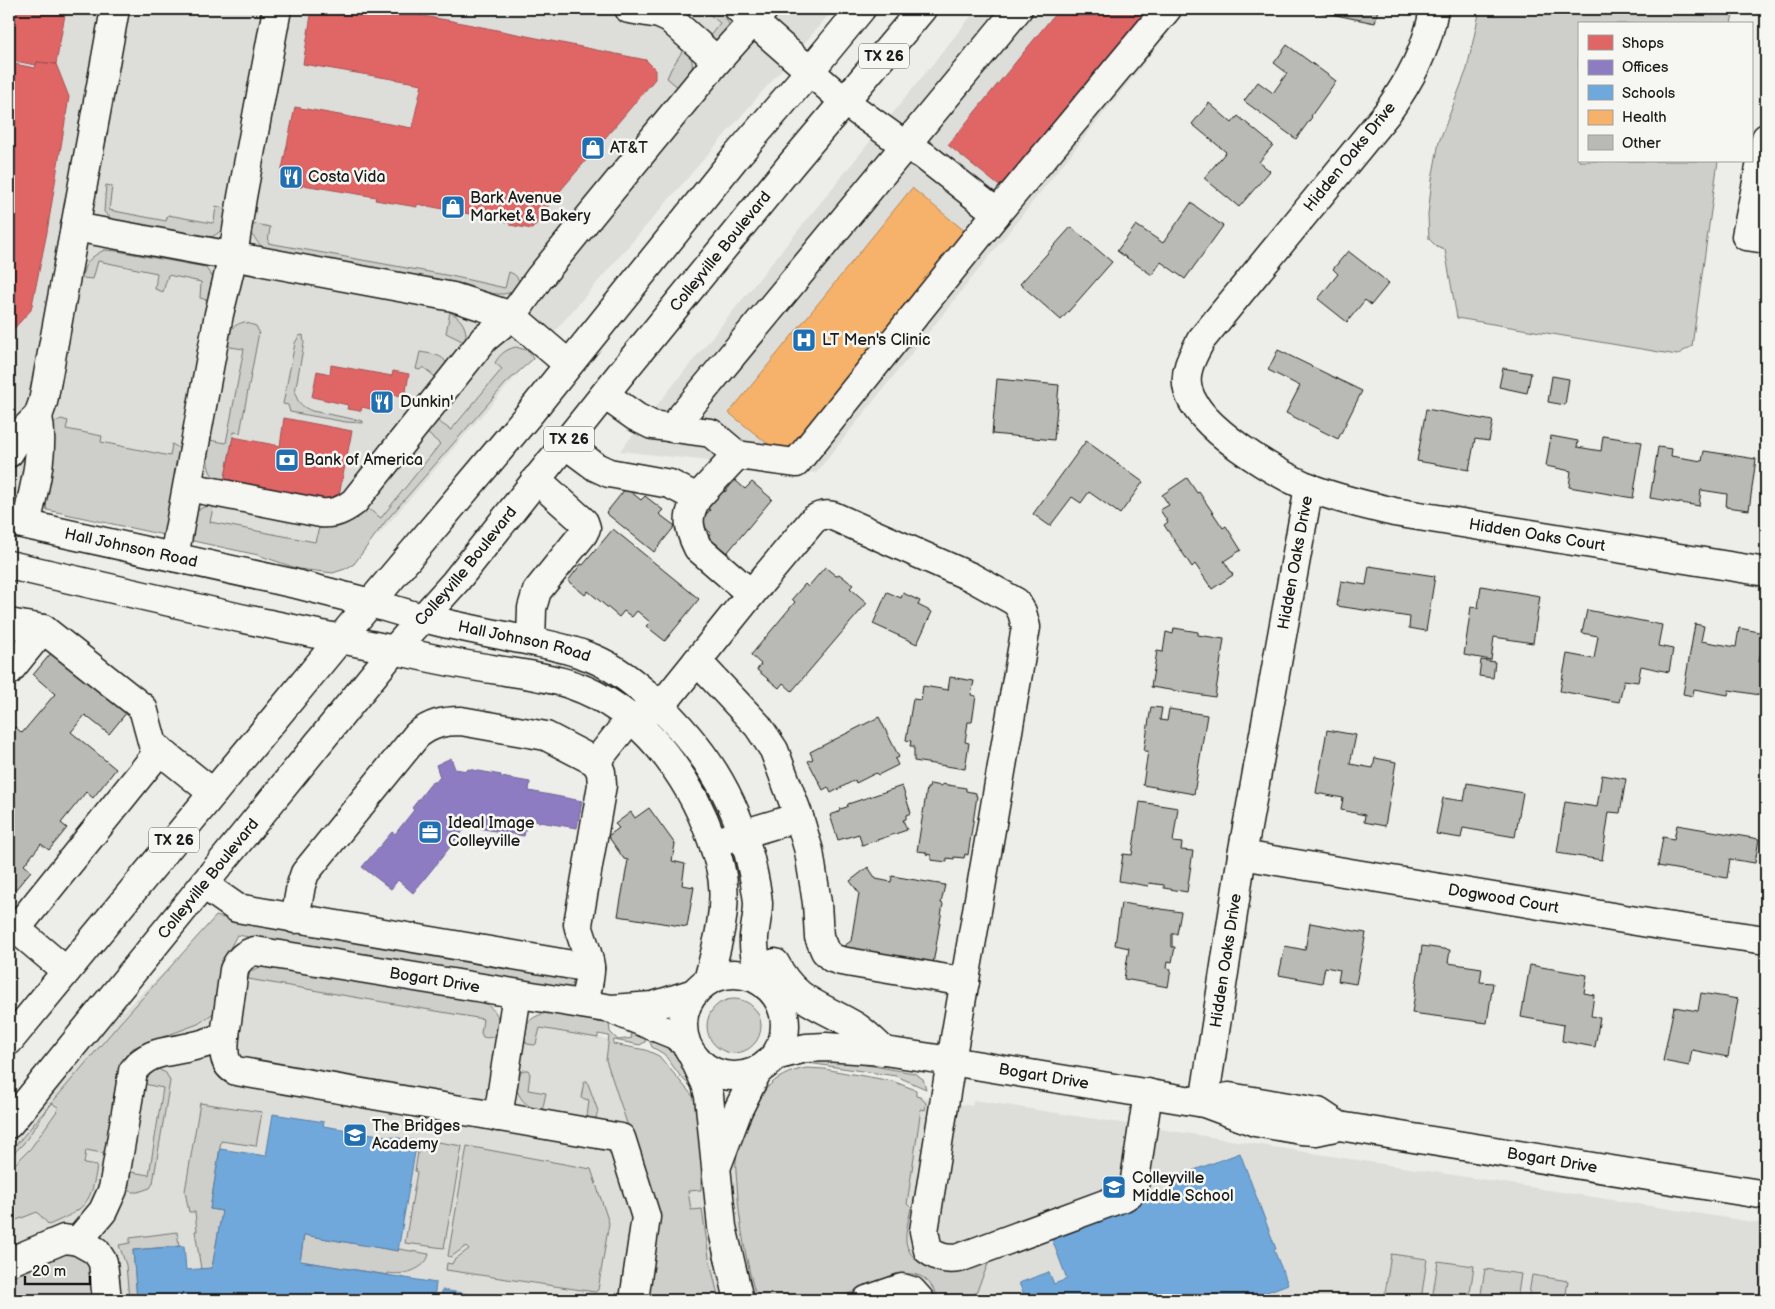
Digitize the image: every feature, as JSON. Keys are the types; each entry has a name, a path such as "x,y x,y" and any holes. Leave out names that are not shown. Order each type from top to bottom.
{"street":[{"path":"9,453 22,432 38,416 43,402 115,9"},
{"path":"174,557 219,314 233,256 240,206 277,9"},
{"path":"629,9 659,14 670,19 717,61"},
{"name":"TX 26","path":"9,1041 340,639 530,413 734,159 861,9"},
{"name":"Colleyville Boulevard","path":"9,1124 394,650 455,582 536,479 790,166 922,9"},
{"path":"672,428 1018,9"},
{"path":"605,395 636,417 652,425 711,433 737,455 796,463 997,214 1167,9"},
{"name":"Hidden Oaks Drive","path":"1204,1103 1242,855 1309,488 1273,470 1208,424 1194,406 1188,390 1187,375 1190,359 1201,340 1392,106 1416,68 1434,9"},
{"path":"188,487 332,514 343,510 354,502 484,340 512,316 546,270 717,61 752,13 809,72 844,102 923,156 997,214"},
{"path":"1766,138 1746,236 1766,239"},
{"path":"75,227 453,297 512,316 568,364"},
{"path":"14,526 41,446 38,416"},
{"path":"565,444 608,473 670,484 697,498"},
{"path":"737,455 697,498 690,510 689,518 692,538 698,548 751,594"},
{"path":"531,641 532,608 537,590 586,528 584,522 536,479"},
{"name":"Hidden Oaks Court","path":"1309,488 1344,500 1394,512 1766,572"},
{"path":"596,762 630,719 660,707 751,594 818,516 826,514 833,516 971,577 1016,602 1022,612 1026,627 951,1061 924,1232 928,1250 937,1256 947,1259 959,1258 1124,1197 1130,1193 1136,1177 1148,1093"},
{"name":"Hall Johnson Road","path":"14,526 174,557 296,584 422,618 531,641 586,655 615,670 640,688 687,733 714,771 744,835 758,904 754,939 757,961 760,972 777,1000"},
{"name":"Hall Johnson Road","path":"9,565 240,618 440,660 541,677 571,684 592,693 630,719 666,756 697,803 712,842 721,867 724,901 719,938 701,987"},
{"path":"9,623 43,629 143,708 153,745 213,793"},
{"path":"9,671 43,629"},
{"path":"697,661 758,726 774,750 812,863 819,937 825,951 832,958 841,962 965,982"},
{"path":"295,919 305,873 417,735 426,728 448,721 461,721 546,736 596,762 601,772 602,785 578,924 590,968 584,1004"},
{"path":"66,971 12,926 160,750"},
{"path":"712,842 744,835 798,817"},
{"name":"Dogwood Court","path":"1242,855 1666,926 1766,940"},
{"path":"204,885 237,908 590,968"},
{"path":"758,904 772,958 785,980 794,990 816,1006 856,1027 884,1051"},
{"name":"Bogart Drive","path":"225,1036 234,970 238,961 246,954 255,951 612,1009 675,1035 690,1050"},
{"path":"717,1166 738,1110 767,1063 783,1042 786,1026 777,1000 756,978 746,975 727,974 701,987 687,1004 683,1017 683,1031 706,1084 709,1096 722,1227 739,1300"},
{"name":"Bogart Drive","path":"612,1009 653,1006 701,987"},
{"path":"498,1117 517,994"},
{"name":"Bogart Drive","path":"777,1000 811,1024 884,1051"},
{"path":"78,1241 102,1211 113,1188 133,1071 144,1059 154,1054 194,1046 225,1036 224,1055 230,1068 236,1071 621,1138 646,1217 634,1300"},
{"name":"Bogart Drive","path":"767,1063 806,1048 826,1047 884,1051 1204,1103 1229,1098 1297,1108 1318,1112 1339,1126 1766,1195"},
{"path":"690,1050 702,1065 724,1075 747,1075 767,1063"},
{"path":"9,1262 64,1239 78,1241 96,1251 103,1262 107,1300"},
{"path":"867,1300 902,1288 912,1291 920,1300"}],"shaded area":[{"path":"9,9 834,9 380,533 311,565 166,531 9,498"},
{"path":"703,9 714,9 725,17 730,26 717,43 709,37 720,23"},
{"path":"977,9 1187,9 816,473 620,451"},
{"path":"1480,9 1734,9 1731,22 1578,22 1578,162 1718,162 1692,346 1677,355 1457,318 1445,250 1437,247 1429,239 1428,215 1439,142 1467,69"},
{"path":"685,47 691,59 692,69 688,79 680,89 667,78"},
{"path":"106,185 112,186 109,210 166,221 168,215 212,223 214,222 216,206 223,208 226,212 224,229 212,237 113,220 104,212"},
{"path":"256,224 270,227 268,243 451,276 505,288 509,272 519,281 513,291 503,294 493,293 463,284 263,247 249,233 250,227"},
{"path":"104,250 205,267 214,279 211,301 200,298 201,282 168,275 163,292 155,289 157,273 98,261 93,279 82,278 84,268 89,261"},
{"path":"450,312 460,320 464,327 466,339 464,342 446,333"},
{"path":"244,322 256,326 259,332 240,433 234,432 224,482 213,476 208,466 209,440 226,443 244,349 230,347 228,335 232,328"},
{"path":"303,335 304,343 295,392 297,399 303,406 312,411 363,421 363,423 346,422 290,412 288,405 283,404 295,343 299,336"},
{"path":"516,347 529,351 533,359 506,383 385,522 354,564 333,573 299,569 258,555 193,541 192,526 195,514 200,509 209,506 213,508 210,522 315,542 319,528 333,527 345,523 367,508 381,518 440,444 427,433 436,420 451,430 502,369 495,363 499,357 506,351"},
{"path":"420,352 436,355 445,361 447,364 439,380 423,367 420,370 416,369"},
{"path":"61,419 68,421 66,429 102,436 101,442 170,456 172,444 182,450 164,535 47,510 45,490 48,455 54,423"},
{"path":"216,916 571,976 576,979 576,982 573,986 565,989 237,935 220,967 215,1012 198,1024 133,1048 124,1058 118,1072 105,1150 102,1153 86,1150 84,1164 97,1166 92,1190 84,1204 70,1215 49,1225 37,1212 9,1223 9,1170 31,1148 59,1108 52,1103 23,1144 9,1158 9,1153 119,1024"},
{"path":"172,965 614,1040 613,1044 646,1050 659,1056 680,1083 691,1093 696,1102 701,1101 753,1108 766,1087 778,1078 799,1070 824,1069 898,1082 916,1090 916,1096 972,1106 974,1100 1766,1224 1766,1300 9,1300 9,1130 40,1090"},
{"path":"267,966 482,1001 496,1013 499,1031 490,1038 485,1038 481,1033 483,1019 248,979 250,972"},
{"path":"729,999 739,999 749,1003 757,1011 761,1026 757,1041 749,1049 739,1053 729,1053 719,1049 711,1041 707,1031 707,1021 711,1011 719,1003"},
{"path":"547,1013 609,1022 610,1032 618,1040 632,1038 629,1030 647,1030 645,1042 640,1045 614,1040 613,1044 646,1050 659,1056 702,1107 701,1190 688,1191 691,1210 702,1209 709,1257 719,1300 647,1300 659,1220 606,1060 609,1036 598,1034 598,1038 540,1028 536,1044 527,1044 523,1033 527,1023 536,1016"},
{"path":"652,1032 679,1052 697,1093 681,1077 664,1054 652,1047 650,1042"},
{"path":"814,1056 914,1073 923,1079 926,1089 896,1076 808,1063 785,1069 763,1082 782,1065"},
{"path":"156,1068 166,1073 170,1081 153,1183 150,1188 132,1192 128,1186 129,1174 131,1172 149,1175 163,1088 144,1084 146,1075"},
{"path":"807,1068 824,1069 892,1081 916,1090 916,1096 926,1103 925,1110 921,1109 907,1204 911,1208 906,1242 914,1258 928,1268 937,1271 963,1271 989,1262 975,1295 971,1294 968,1300 939,1300 929,1282 925,1279 915,1274 900,1274 832,1300 757,1300 741,1228 736,1172 738,1150 755,1106 767,1088 784,1075"},
{"path":"524,1070 528,1070 530,1074 528,1090 546,1093 541,1110 534,1109 528,1105 516,1087 516,1081"},
{"path":"584,1081 587,1081 598,1111 596,1118 589,1119 587,1117 589,1100 581,1098"},
{"path":"200,1103 262,1112 256,1146 221,1141 210,1209 222,1211 212,1268 201,1269 195,1231 197,1231 195,1212 189,1212 185,1191"},
{"path":"420,1139 462,1146 444,1248 405,1243 417,1172 415,1171"},
{"path":"467,1146 591,1169 609,1223 598,1290 595,1292 446,1270 447,1263 452,1264 454,1260 469,1249 466,1246 451,1257 448,1256"},
{"path":"177,1232 179,1246 133,1250 137,1300 129,1300 126,1265 119,1245 130,1243 130,1238"},
{"path":"304,1235 398,1251 399,1249 429,1254 427,1260 413,1271 400,1274 388,1273 388,1275 300,1261"},
{"path":"59,1253 78,1256 84,1260 88,1266 92,1281 93,1300 9,1300 9,1274"},
{"path":"1391,1254 1427,1259 1421,1300 1384,1300"},
{"path":"1438,1261 1474,1266 1469,1300 1432,1300"},
{"path":"1485,1269 1521,1274 1517,1300 1480,1300"},
{"path":"1532,1275 1568,1281 1565,1300 1528,1300"}],"building: Shops":[{"path":"9,9 66,9 56,64 37,62 36,65 9,60"},
{"path":"312,9 383,9 646,60 655,69 655,79 555,197 545,210 547,211 532,229 510,225 510,223 496,219 417,204 417,207 375,200 376,197 279,183 295,107 412,128 422,84 303,64"},
{"path":"1059,9 1150,9 1003,189 948,145"},
{"path":"37,62 56,64 69,97 47,232 31,310 9,334 9,63 35,68"},
{"path":"331,365 392,376 393,371 409,374 405,397 388,394 383,412 362,407 361,411 347,409 348,405 312,397 317,371 330,374"},
{"name":"Bank of America","path":"284,418 352,431 338,500 331,506 224,482 233,437 280,446"}],"building: Offices":[{"path":"451,758 455,769 467,771 468,769 530,782 529,791 582,801 577,828 527,820 524,836 467,826 413,893 398,880 391,889 362,867 392,832 395,834 433,781 435,783 440,777 436,765"}],"building: Schools":[{"path":"273,1114 324,1122 323,1126 417,1141 398,1251 304,1235 300,1261 436,1283 434,1300 137,1300 133,1250 184,1246 186,1270 212,1268 222,1211 210,1209 220,1149 266,1156"},
{"path":"1240,1153 1288,1284 1246,1300 1020,1300 1019,1297 1024,1295 1019,1283 1049,1272 1054,1284 1067,1279 1050,1234 1174,1190 1170,1179"},
{"path":"442,1290 502,1299 502,1300 441,1300"}],"building: Health":[{"path":"912,188 966,232 783,456 729,413"}],"building: Other":[{"path":"1322,9 1378,9 1375,23 1321,12"},
{"path":"1287,45 1336,81 1296,139 1244,101 1258,82 1273,93 1287,73 1274,63"},
{"path":"1209,103 1232,123 1238,116 1273,145 1259,162 1270,171 1239,207 1204,178 1226,152 1192,124"},
{"path":"1191,203 1223,226 1185,279 1161,262 1152,275 1117,251 1136,225 1163,243"},
{"path":"1071,227 1112,262 1061,320 1020,284"},
{"path":"1348,251 1389,283 1371,305 1365,300 1347,322 1318,299 1338,274 1333,269"},
{"path":"1278,350 1362,391 1338,439 1286,413 1300,386 1268,370"},
{"path":"1503,368 1531,373 1527,393 1499,387"},
{"path":"1552,376 1569,379 1565,405 1548,402"},
{"path":"997,379 1059,385 1054,440 992,434"},
{"path":"1426,409 1493,421 1489,441 1475,439 1469,470 1417,461"},
{"path":"1551,436 1578,441 1577,447 1601,451 1603,436 1642,442 1633,498 1569,487 1571,471 1546,466"},
{"path":"1086,441 1143,482 1120,514 1089,492 1081,503 1072,497 1050,526 1033,514"},
{"path":"1658,447 1672,449 1671,456 1702,461 1704,451 1756,459 1749,510 1726,507 1727,494 1701,490 1699,506 1650,498"},
{"path":"1187,478 1197,493 1199,492 1223,528 1226,526 1241,550 1224,561 1233,575 1212,589 1195,564 1192,567 1164,525 1168,522 1160,510 1169,505 1162,495"},
{"path":"735,480 745,489 752,482 772,499 727,553 708,537 711,533 699,522 710,510 704,505 718,487 725,492"},
{"path":"626,488 641,500 645,496 663,510 659,514 675,526 654,552 606,513"},
{"path":"613,529 699,599 665,641 646,626 650,622 637,611 632,617 624,611 619,617 588,591 585,595 568,581"},
{"path":"1369,566 1435,576 1426,631 1409,628 1410,617 1337,606 1341,581 1366,585"},
{"path":"825,567 836,576 839,574 853,585 850,588 867,603 792,691 783,683 779,688 757,670 761,664 751,655 795,602 792,599 805,584 808,587"},
{"path":"1481,586 1540,596 1533,643 1494,637 1491,660 1464,655 1471,607 1478,608"},
{"path":"887,592 901,598 903,593 920,601 918,605 932,612 917,644 873,624"},
{"path":"1587,610 1662,625 1658,646 1673,649 1669,672 1641,666 1638,682 1624,680 1619,702 1560,691 1567,654 1594,659 1598,636 1582,633"},
{"path":"1695,624 1704,626 1701,641 1736,647 1739,628 1764,633 1759,662 1766,663 1766,696 1729,690 1728,695 1694,689 1693,696 1683,694"},
{"path":"1174,628 1198,632 1198,635 1224,639 1215,697 1151,687 1157,651 1163,652 1166,632 1173,634"},
{"path":"52,652 127,712 109,734 85,715 71,732 116,769 93,798 86,792 61,823 67,828 49,850 41,844 24,865 31,871 15,890 9,885 9,732 10,734 15,727 22,733 55,694 33,675"},
{"path":"1481,660 1495,662 1493,678 1479,676"},
{"path":"950,677 974,681 971,695 976,696 972,722 968,722 965,742 969,743 965,769 914,761 914,746 910,746 911,741 906,740 913,699 921,700 923,686 948,690"},
{"path":"1151,707 1162,708 1160,720 1167,721 1169,709 1207,715 1194,794 1143,785 1148,751 1144,751"},
{"path":"879,717 899,757 895,759 898,765 856,783 855,780 831,793 828,787 823,790 808,761 813,759 810,752"},
{"path":"1327,730 1356,735 1350,764 1373,768 1375,758 1396,762 1385,826 1364,822 1365,815 1341,810 1343,798 1316,793"},
{"path":"1602,775 1626,779 1620,813 1609,812 1602,860 1557,853 1565,802 1597,807"},
{"path":"1467,783 1523,793 1515,837 1463,828 1461,838 1436,834 1443,798 1464,801"},
{"path":"930,784 966,788 966,791 976,793 968,855 965,854 964,858 947,858 947,862 931,860 931,855 926,854 926,852 917,851 927,788 929,788"},
{"path":"902,786 911,813 906,815 906,819 903,820 907,830 862,845 859,834 838,840 830,815 839,812 840,809 847,807 848,804"},
{"path":"1140,802 1178,808 1173,842 1182,843 1181,850 1193,851 1187,892 1164,888 1164,885 1149,883 1148,886 1119,881 1123,854 1132,855"},
{"path":"649,808 675,844 672,861 685,864 682,885 694,887 687,927 618,916 628,860 624,859 608,836 619,828 615,824 631,812 635,818"},
{"path":"1677,825 1759,839 1755,863 1730,859 1727,878 1658,866 1663,837 1674,839"},
{"path":"868,867 876,879 891,882 892,876 945,885 932,970 851,957 844,946 851,941 859,893 850,881"},
{"path":"1121,903 1181,912 1177,934 1172,934 1172,947 1175,947 1172,962 1168,961 1167,968 1171,969 1168,987 1124,979 1129,948 1115,945"},
{"path":"1310,923 1366,933 1356,984 1338,981 1340,970 1325,967 1322,983 1279,975 1285,946 1305,950"},
{"path":"1422,946 1450,950 1448,963 1482,968 1480,982 1493,983 1487,1023 1412,1013"},
{"path":"1530,965 1587,975 1584,993 1594,995 1591,1016 1600,1017 1595,1047 1562,1041 1564,1025 1521,1017"},
{"path":"1701,993 1738,999 1728,1057 1692,1050 1689,1066 1663,1061 1674,1007 1698,1011"}],"place":[{"name":"AT&T","path":"593,148"},
{"name":"Costa Vida","path":"291,177"},
{"name":"Bark Avenue Market & Bakery","path":"453,207"},
{"name":"LT Men's Clinic","path":"804,340"},
{"name":"Dunkin'","path":"382,402"},
{"name":"Bank of America","path":"287,460"},
{"name":"Ideal Image Colleyville","path":"430,832"},
{"name":"The Bridges Academy","path":"355,1135"},
{"name":"Colleyville Middle School","path":"1114,1187"}]}
